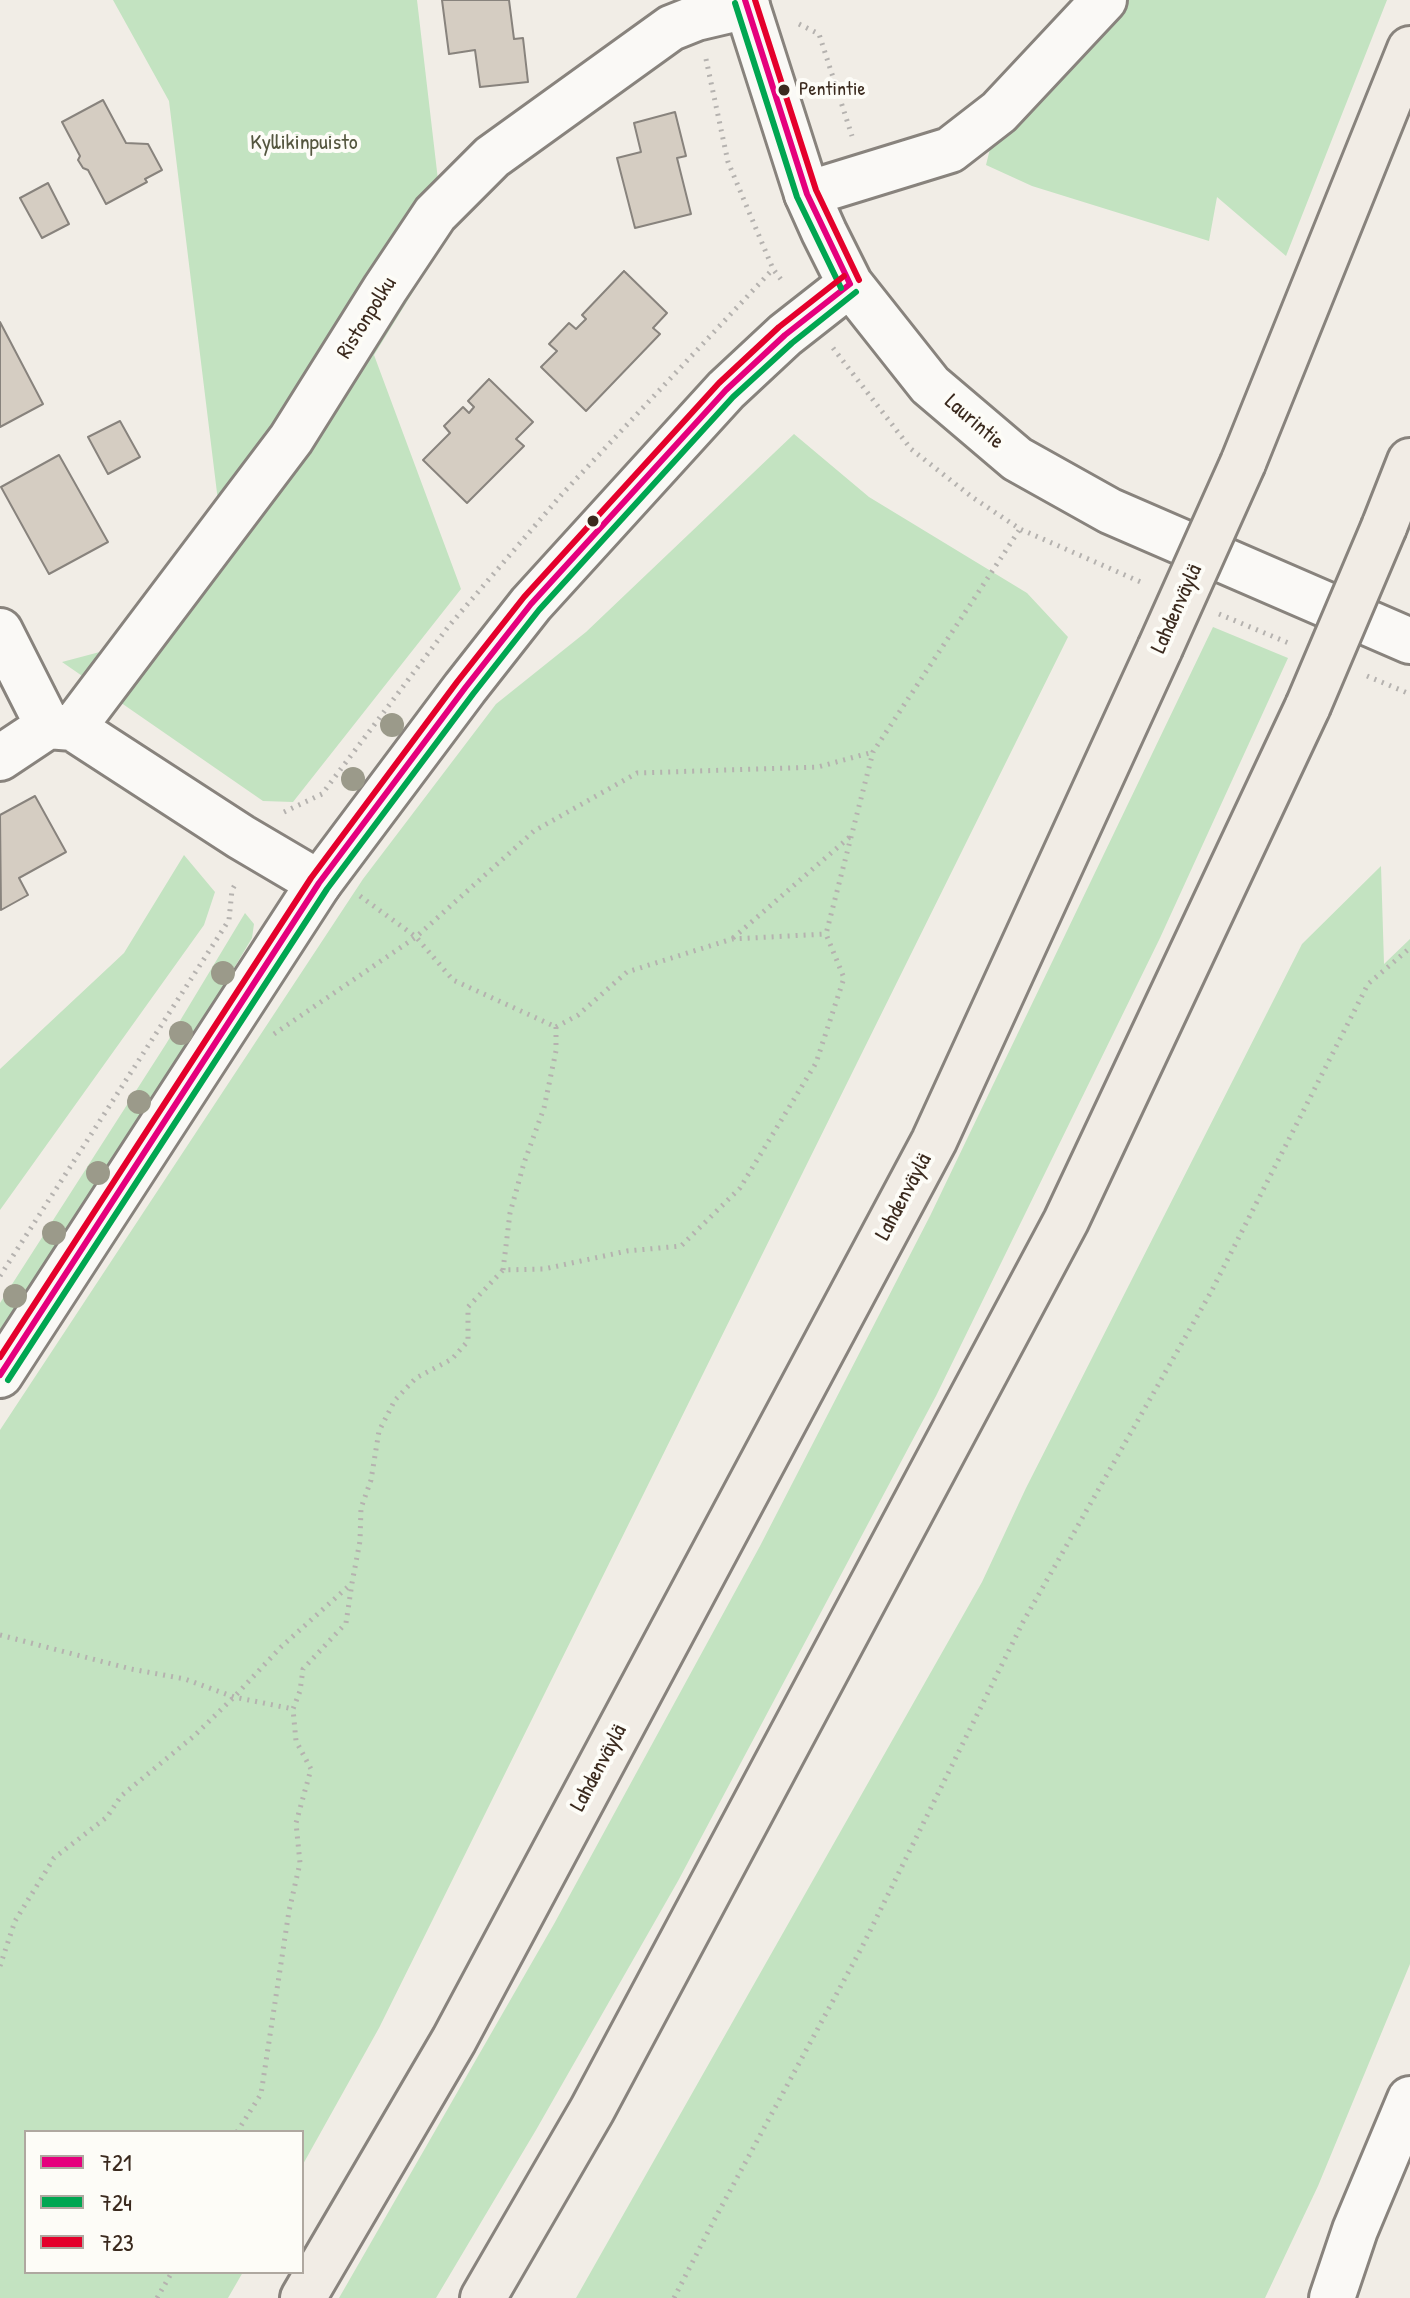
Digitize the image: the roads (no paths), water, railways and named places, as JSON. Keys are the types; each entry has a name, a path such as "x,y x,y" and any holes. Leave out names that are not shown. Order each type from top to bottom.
{"highway":[{"name":"Lahdenväylä","path":"303,2298 454,2040 934,1141 1243,463 1410,49"},
{"path":"483,2298 592,2110 1066,1221 1308,706 1410,461"}],"street":[{"path":"807,194 950,150 999,112 1104,0"},
{"name":"Ristonpolku","path":"0,758 60,727 291,439 435,214 492,157 671,28 746,3"},
{"name":"Laurintie","path":"746,3 807,194 850,284 930,385 1017,459 1110,511 1410,641"},
{"path":"0,1375 323,878 465,688 531,604 726,390 785,335 850,284"},
{"path":"0,631 60,727 241,837 323,878"},
{"path":"1332,2298 1355,2230 1410,2099"},
{"path":"1315,2298 1355,2230"}],"place":[{"name":"Pentintie","path":"784,90"}],"park label":[{"name":"Kyllikinpuisto","path":"304,143"}]}
